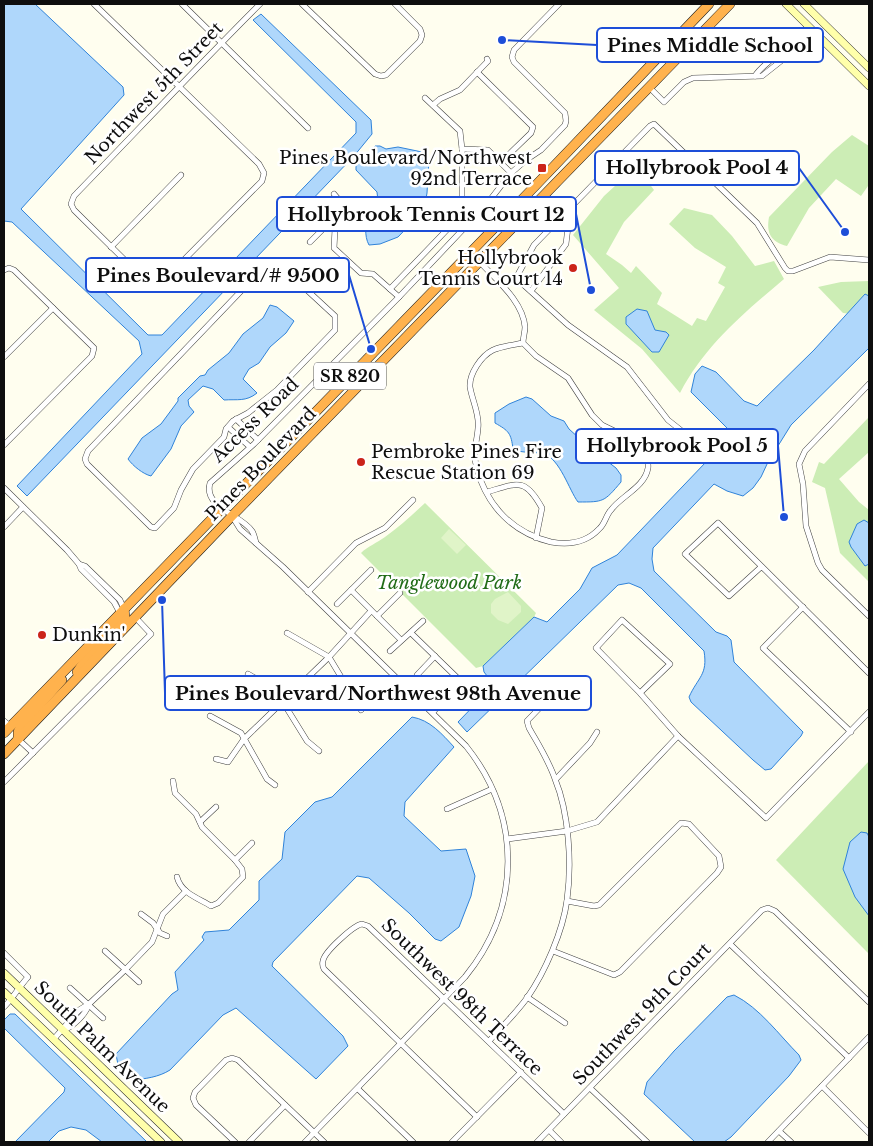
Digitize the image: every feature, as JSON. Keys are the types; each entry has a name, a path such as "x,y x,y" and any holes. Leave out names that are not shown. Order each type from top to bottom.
{"highway":[{"name":"Pines Boulevard","path":"6,727 122,611 709,4"},
{"name":"Pines Boulevard","path":"4,754 232,516 730,4"},
{"path":"557,183 557,175 608,122 612,114 612,105"},
{"path":"480,262 477,254 492,230"},
{"path":"135,617 133,612 136,606 162,578 172,559"},
{"path":"62,693 84,662 120,624 125,617 122,611"},
{"path":"18,740 18,732 21,726 59,684 68,666"},
{"path":"4,743 8,736 6,727"}],"main road":[{"path":"786,4 869,86"},
{"path":"804,4 869,68"},
{"name":"South Palm Avenue","path":"4,973 179,1142"},
{"name":"South Palm Avenue","path":"4,993 162,1142"}],"street":[{"path":"94,4 259,164 264,174 262,181 156,286 149,284 111,247 181,175"},
{"path":"182,4 308,128"},
{"name":"Northwest 5th Street","path":"111,247 74,210 71,204 74,196 260,4"},
{"path":"302,4 375,74 381,76 386,75 420,41 422,34 420,29 395,4"},
{"name":"Access Road","path":"222,507 211,498 209,493 210,483 258,440 399,297 486,205 511,173 541,150 564,125 565,113 514,62 512,57 514,50 559,4"},
{"path":"649,87 664,102 684,82 693,78 762,76 781,61 804,36 809,27"},
{"path":"754,76 799,32 809,27"},
{"path":"776,56 781,61"},
{"path":"433,105 440,99 460,90 488,61 487,59"},
{"path":"477,72 533,127 531,132 501,162"},
{"path":"390,288 462,214 462,149 460,131 426,98"},
{"path":"702,447 668,420 627,367 568,325 516,278 534,245 654,124 757,223 788,271 830,257 869,260"},
{"path":"462,149 488,150 511,173"},
{"path":"334,194 339,200 334,248 361,273 373,274 399,297"},
{"path":"531,292 566,244 568,227 562,216"},
{"path":"310,242 324,228 335,228"},
{"path":"273,262 282,267 335,316 337,327 277,390 248,413 236,419 228,427 224,437 193,469 181,490 174,508 155,528 151,527 87,464 84,458 88,450 266,265 273,262"},
{"path":"480,262 512,298 521,314 525,327 523,343"},
{"path":"4,445 92,356 94,348 14,270 6,269"},
{"path":"4,357 53,308"},
{"path":"523,343 536,356 568,378 592,415 602,425 631,439 645,449 648,468 642,480 611,509 600,529 582,541 561,544 536,538 521,531 497,510 480,479 474,450 479,427 470,386 471,377 479,364 491,351 523,343"},
{"path":"869,384 805,451 799,464 803,484 806,526 818,563 822,570 869,616"},
{"path":"320,407 330,416"},
{"path":"236,419 258,440"},
{"path":"228,427 250,447"},
{"path":"487,492 512,485 524,486 533,492 542,508 536,538"},
{"path":"4,488 79,564 85,566 118,598 122,611"},
{"path":"308,592 356,543 385,528 413,500"},
{"path":"4,527 23,507"},
{"path":"222,507 252,531 257,543 454,732 474,756 492,789 502,813 507,839 508,881 501,912 488,945 478,961 358,1089 305,1142"},
{"path":"761,567 729,596 686,554 718,523 869,673"},
{"path":"337,604 371,570"},
{"path":"350,590 401,640"},
{"path":"377,616 400,593"},
{"path":"803,607 764,648 851,732"},
{"path":"216,759 228,762 244,739 330,657 371,610"},
{"path":"4,782 151,634 135,617"},
{"path":"640,693 670,664 622,620 596,648 640,693 678,736 766,818 869,712"},
{"path":"390,651 423,621"},
{"path":"287,633 330,657 361,710"},
{"path":"411,633 475,695"},
{"path":"416,675 435,656"},
{"path":"248,674 280,693 285,699 286,707 306,742 319,751"},
{"path":"433,712 461,682"},
{"path":"489,1041 527,998 553,951 567,901 567,831 556,779 527,721 555,692"},
{"path":"210,716 241,733 267,778 275,786"},
{"path":"556,779 590,743 597,732"},
{"path":"507,839 567,831 597,822 678,736"},
{"path":"18,740 33,754"},
{"path":"173,781 175,793 196,814 200,822 235,860 242,869 243,877 218,903 211,906 186,892 178,884 177,877"},
{"path":"447,809 492,789"},
{"path":"200,822 216,808"},
{"path":"553,951 614,975 620,972 717,873 721,863 719,856 689,824 681,823 599,905 594,906 567,901"},
{"path":"235,860 252,843"},
{"path":"53,1040 63,1030 73,1015 89,1004 152,942 163,914 186,892"},
{"name":"Southwest 9th Court","path":"537,1142 762,910 768,908 775,911 869,1002"},
{"path":"141,914 154,923 160,933 167,936"},
{"name":"Southwest 98th Terrace","path":"400,1044 324,969 322,962 326,954 355,926 362,924 368,926 564,1114"},
{"path":"730,944 849,1058"},
{"path":"105,950 139,982"},
{"path":"4,953 28,977 18,987 4,1008"},
{"path":"4,993 18,987"},
{"path":"70,988 103,1018"},
{"path":"527,998 565,1023"},
{"path":"768,1142 869,1037"},
{"path":"400,1044 477,1118"},
{"path":"236,1142 196,1105 193,1098 195,1092 226,1060 232,1058 238,1060 324,1142"},
{"path":"452,1142 520,1072"},
{"path":"822,1086 869,1133"},
{"path":"590,1088 647,1142"},
{"path":"358,1089 413,1142"},
{"path":"249,1142 285,1106"},
{"path":"549,1130 561,1142"},
{"path":"779,1131 791,1142"}],"green space":[{"path":"852,135 869,146 869,186 861,196 836,179 809,208 787,246 777,242 769,232 769,217 832,152"},
{"path":"650,154 660,164 646,179 654,190 624,222 606,254 631,273 636,266 662,293 657,304 692,326 697,318 706,321 725,287 718,283 726,267 695,248 669,224 684,208 712,215 732,236 755,266 774,261 784,279 740,317 713,345 680,393 642,349 594,310 619,288 573,235 604,196"},
{"path":"869,281 869,316 843,313 818,287 841,282"},
{"path":"869,417 869,452 839,479 859,502 869,510 869,582 840,553 825,488 812,482 819,462 824,464"},
{"name":"Tanglewood Park","path":"425,503 536,613 483,666 476,668 361,553 390,533"},
{"path":"449,529 466,545 457,554 441,538"},
{"path":"508,592 521,606 521,612 508,624 498,620 491,613 491,604 495,599"},
{"path":"869,761 869,954 776,860"}],"water":[{"path":"4,4 35,4 123,87 124,95 21,209 148,335 162,335 356,133 356,122 253,20 261,14 371,120 372,134 354,156 27,496 17,486 142,354 139,341 12,222 4,221"},
{"path":"375,146 386,149 398,147 422,152 429,160 427,193 424,210 398,237 380,244 369,245 366,237 366,225 370,213 379,210 377,192 356,170 356,166"},
{"path":"865,294 869,296 869,348 791,425 753,488 743,496 714,484 653,548 654,571 716,632 727,636 731,640 734,662 803,732 801,736 771,769 765,770 753,760 691,702 689,697 705,666 704,651 641,588 629,583 618,585 467,732 458,722 491,688 491,681 484,672 483,666 534,617 547,622 580,589 592,568 617,555 728,439 728,429 691,392 695,374 702,366 716,372 744,401 757,406 814,350"},
{"path":"270,305 277,307 294,321 286,333 270,347 259,363 249,369 243,379 257,393 245,399 224,400 213,389 203,386 188,400 189,406 194,412 181,426 171,449 151,476 135,467 128,459 142,438 161,424 178,401 178,398 200,376 205,375 208,370 229,353 243,334 263,318"},
{"path":"637,309 647,311 655,330 666,332 669,335 659,352 652,352 626,324 626,317"},
{"path":"526,397 532,399 551,416 564,421 569,429 590,448 616,468 621,475 621,482 611,494 599,501 578,502 559,468 550,457 544,454 513,449 508,433 495,423 495,413 509,404"},
{"path":"864,520 869,523 869,564 865,566 849,542 857,524"},
{"path":"412,717 430,724 454,747 405,802 404,816 441,851 466,849 475,876 471,896 459,927 441,941 435,939 369,878 357,876 273,962 272,966 343,1036 348,1046 316,1079 236,1008 223,1015 170,1070 152,1077 132,1080 118,1065 116,1054 172,994 178,990 175,972 204,940 202,937 205,932 229,930 259,900 259,881 282,859 285,832 315,802 332,797"},
{"path":"861,832 867,833 869,837 869,916 855,897 843,869 850,842"},
{"path":"734,995 761,1014 799,1055 801,1060 789,1076 731,1137 724,1142 695,1142 644,1094 647,1082 674,1051 727,997"},
{"path":"10,1014 15,1014 147,1142 102,1142 86,1130 71,1127 59,1131 48,1142 15,1142 64,1092 65,1088 4,1028 4,1020"}],"place":[{"name":"Pines Middle School","path":"502,40"},
{"name":"Pines Boulevard/Northwest 92nd Terrace","path":"542,168"},
{"name":"Hollybrook Pool 4","path":"845,232"},
{"name":"Hollybrook Tennis Court 14","path":"573,268"},
{"name":"Hollybrook Tennis Court 12","path":"591,290"},
{"name":"Pines Boulevard/# 9500","path":"371,349"},
{"name":"Pembroke Pines Fire Rescue Station 69","path":"361,462"},
{"name":"Hollybrook Pool 5","path":"784,517"},
{"name":"Pines Boulevard/Northwest 98th Avenue","path":"162,600"},
{"name":"Dunkin'","path":"42,635"}]}
